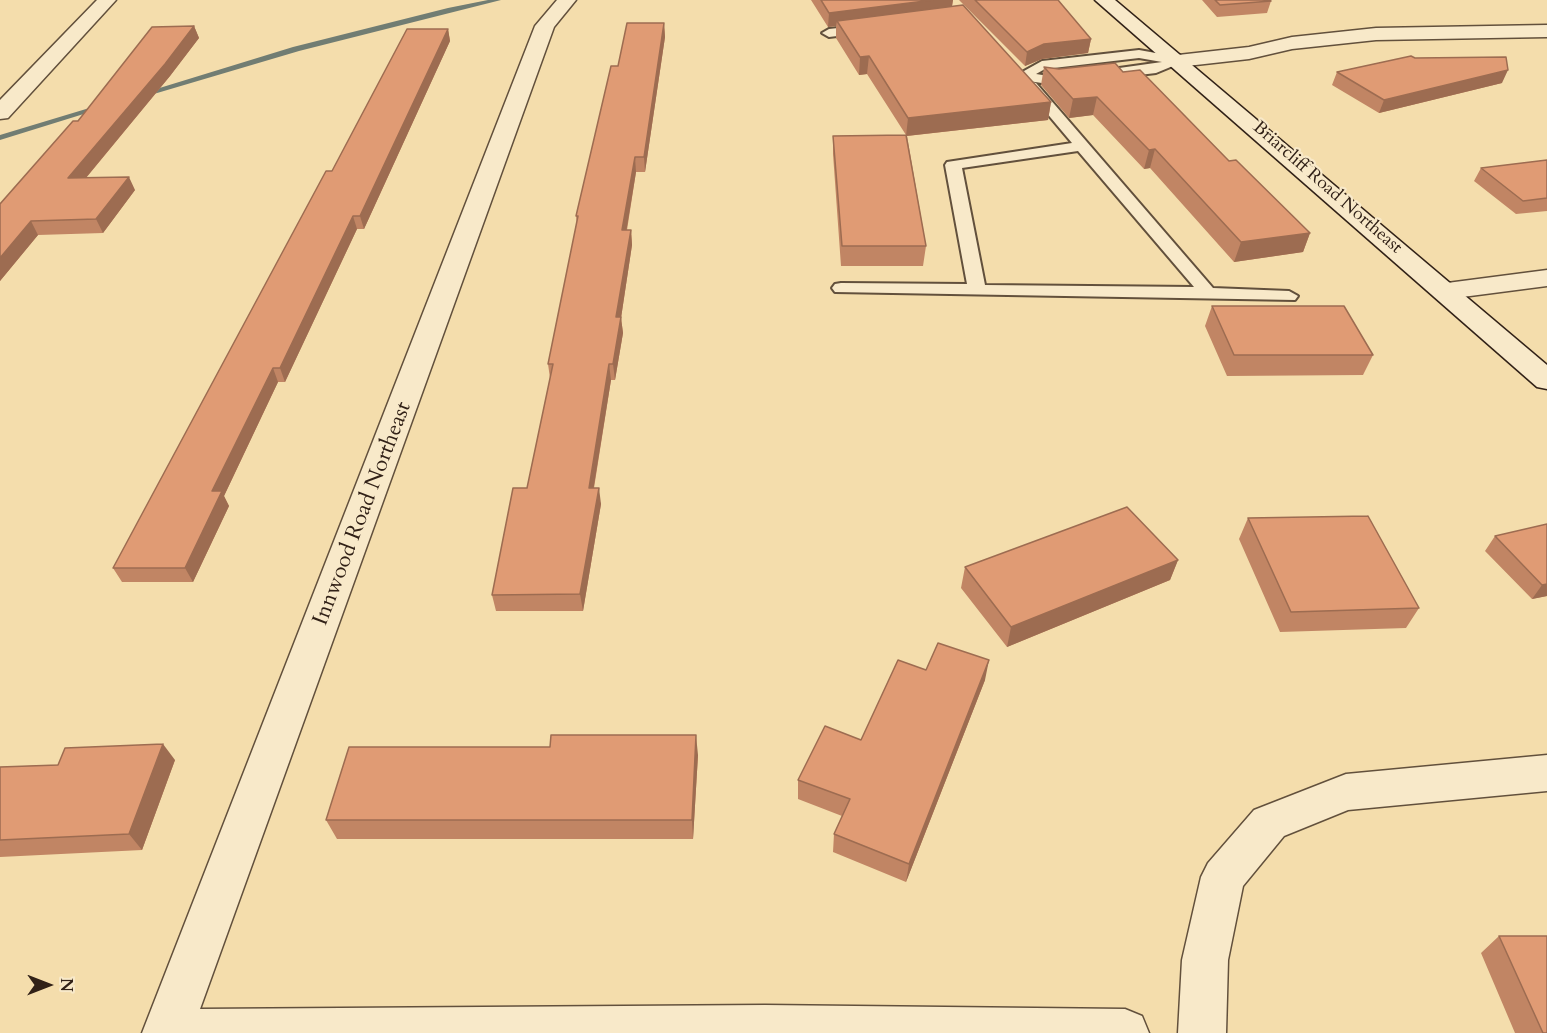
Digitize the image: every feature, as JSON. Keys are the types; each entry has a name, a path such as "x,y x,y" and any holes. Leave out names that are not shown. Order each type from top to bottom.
{"street":[{"path":"0,113 107,0"},
{"name":"Innwood Road Northeast","path":"167,1033 545,27 567,0"},
{"name":"Briarcliff Road Northeast","path":"1104,0 1447,291 1547,380"},
{"path":"1178,61 1250,52 1292,43 1376,34 1547,31"},
{"path":"1447,291 1547,278"},
{"path":"1202,1033 1205,960 1223,877 1269,823 1346,792 1547,773"},
{"path":"167,1033 765,1029 1125,1033"}],"lane":[{"path":"829,33 874,27"},
{"path":"1018,72 1042,65 1138,54 1178,61"},
{"path":"1085,60 1100,75"},
{"path":"1018,72 1054,81 1156,69 1178,61"},
{"path":"1018,72 1208,293"},
{"path":"977,290 953,165 1082,146"},
{"path":"841,288 1289,296"}],"building":[{"path":"821,0 933,0 829,13"},
{"path":"975,0 1058,0 1091,39 1044,44 1027,52"},
{"path":"1215,0 1270,0 1271,1 1220,5"},
{"path":"963,5 1051,102 908,118 869,56 860,57 837,21"},
{"path":"627,23 664,23 644,157 635,157 622,230 631,230 616,317 621,317 613,364 609,364 589,488 599,488 580,594 492,595 513,488 527,488 553,364 548,364 578,216 576,216 611,66 618,66"},
{"path":"194,26 165,64 68,178 129,177 96,219 31,221 0,258 0,204 73,121 78,121 152,27"},
{"path":"407,29 448,29 360,216 353,216 280,368 273,368 212,491 222,491 185,568 113,568 326,171 332,171"},
{"path":"1411,56 1415,58 1506,57 1508,70 1384,100 1337,72"},
{"path":"1115,63 1123,72 1140,70 1229,161 1236,160 1310,233 1241,242 1155,149 1149,150 1097,97 1073,99 1044,67 1059,69"},
{"path":"906,135 926,246 842,246 833,136"},
{"path":"1547,160 1547,198 1523,201 1481,168"},
{"path":"1212,306 1344,306 1373,355 1234,355"},
{"path":"1127,507 1178,560 1011,627 965,567"},
{"path":"1368,516 1419,608 1291,612 1248,518"},
{"path":"1547,524 1547,584 1542,585 1495,536"},
{"path":"938,643 989,660 909,864 834,834 850,799 798,780 825,726 861,740 898,660 926,670"},
{"path":"551,735 696,735 692,820 326,820 349,747 550,747"},
{"path":"163,744 129,834 0,840 0,767 58,765 65,748"},
{"path":"1499,936 1547,936 1547,1033 1543,1033"}],"waterway":[{"path":"144,94 296,49 448,10 498,0"},
{"path":"0,138 99,108"}]}
